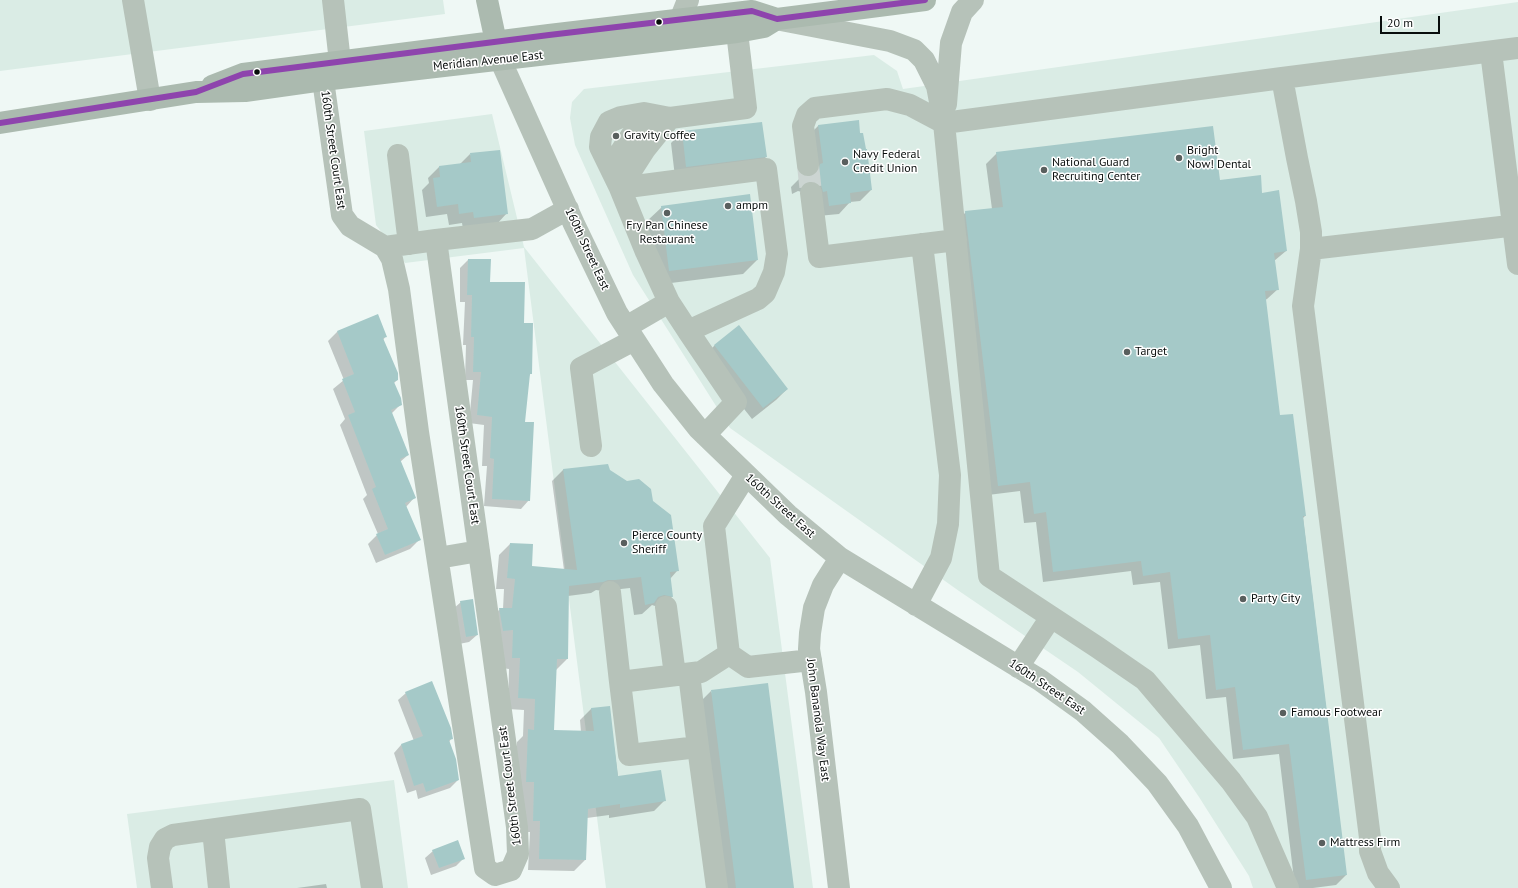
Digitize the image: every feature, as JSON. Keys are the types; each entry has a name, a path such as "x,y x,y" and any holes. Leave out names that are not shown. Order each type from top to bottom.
{"main road":[{"name":"160th Street East","path":"487,0 498,50"},
{"name":"Meridian Avenue East","path":"196,92 243,74 340,62 737,32 764,27 777,19 925,0"},
{"name":"Meridian Avenue East","path":"0,123 196,92 245,91 323,80 498,50 684,10 748,6 777,19"}],"street":[{"path":"133,0 150,100"},
{"path":"333,0 340,62"},
{"path":"944,123 951,43 962,12 973,0"},
{"path":"777,19 890,41 914,50 924,60 937,86 944,123 989,576 1098,647 1145,680 1231,781 1257,817 1288,888"},
{"path":"705,435 736,402 669,302 646,252 620,188 600,147 601,137 609,122 621,116 644,113 670,118 746,108 737,32"},
{"path":"808,165 803,126 807,115 815,108 887,99 910,104 944,123 1518,48"},
{"name":"160th Street East","path":"498,50 568,209 617,313 663,384 705,435 810,534 840,558 1040,680 1083,711 1120,744 1157,783 1188,826 1221,888"},
{"path":"1491,52 1516,226 1518,264"},
{"path":"1282,78 1311,232 1312,249 1304,314 1370,838 1370,851 1378,873 1389,888"},
{"name":"160th Street Court East","path":"323,80 342,215 350,226 385,247 392,259 399,289 418,432 486,868 495,875 511,870 518,854 517,827 436,240"},
{"path":"620,188 645,149 670,118"},
{"path":"398,155 409,244"},
{"path":"620,188 766,169 777,254 774,272 765,292 758,299 688,331"},
{"path":"811,193 819,257 956,240"},
{"path":"385,247 532,228 568,209"},
{"path":"1312,249 1516,226"},
{"path":"916,605 941,558 948,524 950,475 922,244"},
{"path":"591,446 581,368 630,333 669,302"},
{"path":"746,475 714,526 729,654 748,667 811,660"},
{"path":"438,558 479,551"},
{"name":"John Bananola Way East","path":"839,888 816,692 809,649 814,608 823,585 840,558"},
{"path":"610,592 629,755 698,747"},
{"path":"666,607 698,747 717,888"},
{"path":"1018,667 1051,617"},
{"path":"620,682 701,672 729,654"},
{"path":"162,888 158,858 160,846 165,839 173,835 360,809 372,888"},
{"path":"213,830 219,888"}],"shaded area":[{"path":"0,0 443,0 445,14 0,71"},
{"path":"1518,2 1518,888 1253,888 1249,876 1199,797 1159,738 1078,672 959,591 730,428 633,275 575,145 570,118 572,102 584,89 874,55 897,71 903,89"},
{"path":"492,114 524,247 770,558 813,888 606,888 524,248 405,263 376,225 364,131"},
{"path":"394,780 408,888 137,888 127,814"}],"building":[{"path":"859,120 860,133 863,133 867,149 872,190 850,193 851,203 829,206 827,191 823,192 821,185 816,182 810,181 803,184 801,175 809,177 815,175 819,170 820,164 823,163 818,125"},
{"path":"762,122 767,157 686,167 682,131"},
{"name":"Target","path":"1213,126 1220,180 1261,175 1262,193 1279,190 1287,251 1274,253 1279,290 1265,291 1280,415 1293,414 1306,516 1303,516 1347,875 1306,880 1289,744 1243,750 1235,687 1216,690 1210,635 1178,639 1170,572 1143,576 1141,561 1053,572 1046,512 1034,514 1030,482 998,486 965,211 1003,207 996,152"},
{"path":"500,150 508,214 474,218 473,212 459,214 458,204 437,207 433,178 440,177 439,166 471,162 470,153"},
{"path":"750,194 758,260 669,271 661,206"},
{"path":"468,259 491,259 490,282 525,282 524,323 533,323 532,374 530,374 525,422 534,422 530,501 492,499 494,459 490,458 492,417 477,415 481,372 473,372 474,337 471,337 472,295 467,295"},
{"path":"378,314 387,337 383,338 398,373 398,380 394,382 401,398 402,405 391,410 409,455 400,459 416,498 405,503 421,540 385,555 376,534 388,529 372,489 376,487 348,415 355,412 342,379 354,374 337,331"},
{"path":"739,325 788,389 763,408 714,345"},
{"path":"608,464 610,470 627,481 639,479 651,489 653,501 671,515 679,571 670,572 673,597 664,595 658,597 654,603 645,605 641,577 569,586 568,659 557,659 554,730 594,731 591,708 610,706 618,776 661,770 666,801 620,808 620,804 588,809 586,860 539,859 540,821 533,821 534,782 526,782 528,729 534,730 535,699 518,698 520,658 512,658 513,630 503,631 499,608 512,608 515,579 507,578 510,543 533,544 532,566 577,570 563,469"},
{"path":"473,599 478,635 466,637 460,601"},
{"path":"432,681 451,728 453,739 449,740 456,759 459,780 426,792 423,783 414,786 401,744 423,736 405,692"},
{"path":"768,683 794,888 736,888 711,690"},
{"path":"458,840 465,859 439,868 432,850"}],"tunnel":[{"path":"808,165 811,193"}],"transit line":[{"path":"0,123 196,92 243,74 752,11 777,19 925,0"}],"place":[{"name":"Gravity Coffee","path":"616,136"},
{"name":"Bright Now! Dental","path":"1179,158"},
{"name":"Navy Federal Credit Union","path":"845,162"},
{"name":"National Guard Recruiting Center","path":"1044,170"},
{"name":"ampm","path":"728,206"},
{"name":"Fry Pan Chinese Restaurant","path":"667,213"},
{"name":"Target","path":"1127,352"},
{"name":"Pierce County Sheriff","path":"624,543"},
{"name":"Party City","path":"1243,599"},
{"name":"Famous Footwear","path":"1283,713"},
{"name":"Mattress Firm","path":"1322,843"}]}
